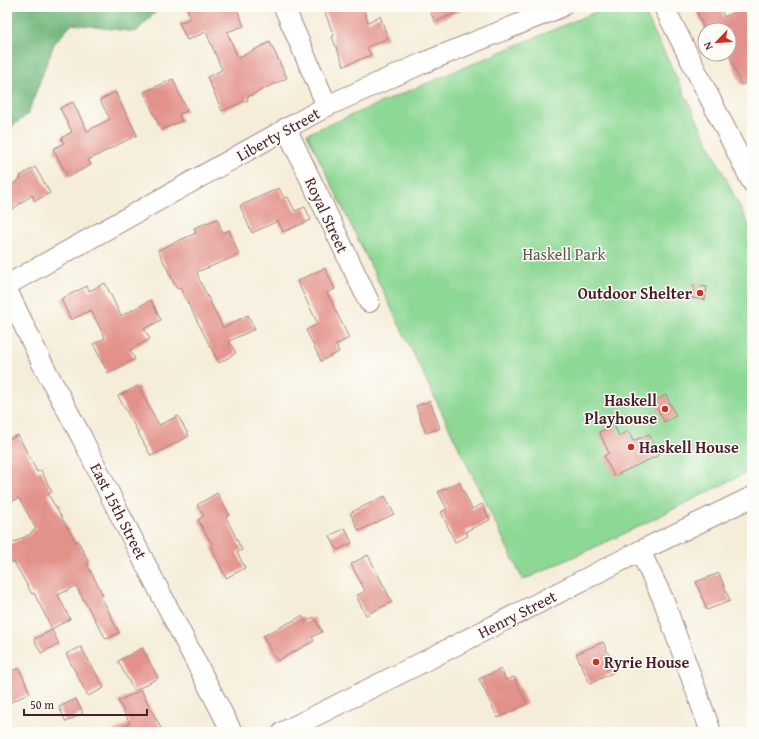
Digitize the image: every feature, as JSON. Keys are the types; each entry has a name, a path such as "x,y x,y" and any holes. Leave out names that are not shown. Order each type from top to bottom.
{"street":[{"path":"284,7 327,106"},
{"name":"Liberty Street","path":"7,285 327,106 423,64 527,14 561,7"},
{"path":"664,7 752,182"},
{"name":"Royal Street","path":"286,128 369,302"},
{"name":"East 15th Street","path":"7,290 42,363 82,438 232,732"},
{"name":"Henry Street","path":"282,732 640,551 752,497"},
{"path":"640,551 663,599 711,732"}],"green space":[{"path":"7,7 156,7 156,12 136,32 72,24 54,44 28,114 7,130"},
{"name":"Haskell Park","path":"607,7 642,7 752,232 752,470 615,538 523,580 307,134"}],"building":[{"path":"186,7 236,7 244,26 227,32 238,58 270,42 287,78 247,97 248,100 222,111 207,77 222,70 206,32 187,40 179,23 191,18"},
{"path":"323,7 363,7 368,22 380,16 388,38 367,47 371,55 344,66 332,37 334,36"},
{"path":"428,7 469,7 435,22"},
{"path":"695,7 720,7 724,17 745,7 752,7 752,81 741,85 732,62 737,62 737,22 701,22"},
{"path":"173,79 187,111 179,114 182,121 161,130 144,92"},
{"path":"115,92 137,135 88,160 91,165 68,177 53,149 64,143 61,138 72,132 60,108 73,102 87,131 110,119 100,100"},
{"path":"35,167 50,193 35,201 32,195 13,209 7,201 7,189 21,178 20,176"},
{"path":"279,188 284,198 288,197 295,211 305,207 311,220 283,232 278,221 252,233 240,206"},
{"path":"217,219 223,233 229,230 239,255 197,272 199,279 223,328 248,315 255,329 229,341 236,353 219,363 180,288 177,289 158,250 196,233 194,228"},
{"path":"325,268 335,289 327,293 349,338 336,345 339,352 321,361 306,330 318,324 297,281"},
{"path":"105,283 121,316 151,300 161,320 144,329 150,339 130,350 135,359 108,373 93,344 105,338 91,310 71,320 61,299 87,286 89,291"},
{"name":"Outdoor Shelter","path":"694,285 707,287 705,300 692,298"},
{"path":"138,386 159,425 178,416 189,436 151,456 118,396"},
{"name":"Haskell Playhouse","path":"666,395 676,416 664,422 654,401"},
{"path":"430,401 440,428 426,433 416,406"},
{"name":"Haskell House","path":"614,425 619,436 628,431 633,441 649,434 659,455 614,476 604,456 609,453 599,432"},
{"path":"18,435 37,472 41,470 52,492 48,494 76,542 78,541 89,562 87,564 103,595 101,596 119,633 106,639 76,586 58,595 70,619 52,629 34,593 32,594 14,562 12,563 7,554 7,546 32,533 31,532 36,529 19,498 7,504 7,440"},
{"path":"459,482 472,509 482,504 490,520 466,531 468,536 455,542 441,512 447,509 438,492"},
{"path":"217,493 230,515 226,517 242,550 237,552 245,568 226,578 211,547 213,546 198,520 204,516 197,505"},
{"path":"385,496 394,514 359,531 350,513"},
{"path":"345,528 352,543 337,550 330,536"},
{"path":"368,555 392,602 366,615 356,596 365,591 351,564"},
{"path":"719,573 730,601 707,610 696,582"},
{"path":"302,616 305,622 314,617 322,632 312,637 314,641 277,661 263,636"},
{"path":"52,630 59,644 41,653 34,639"},
{"name":"Ryrie House","path":"603,642 616,671 590,684 576,654"},
{"path":"81,647 104,688 88,696 66,654"},
{"path":"142,648 158,678 134,691 118,661"},
{"path":"19,668 30,693 7,704 7,673"},
{"path":"501,669 506,680 514,677 527,704 498,718 479,679"},
{"path":"141,690 163,732 111,732 130,723 118,701"},
{"path":"76,699 83,713 66,722 59,707"}],"place":[{"name":"Outdoor Shelter","path":"700,293"},
{"name":"Haskell Playhouse","path":"665,409"},
{"name":"Haskell House","path":"631,447"},
{"name":"Ryrie House","path":"596,662"}]}
